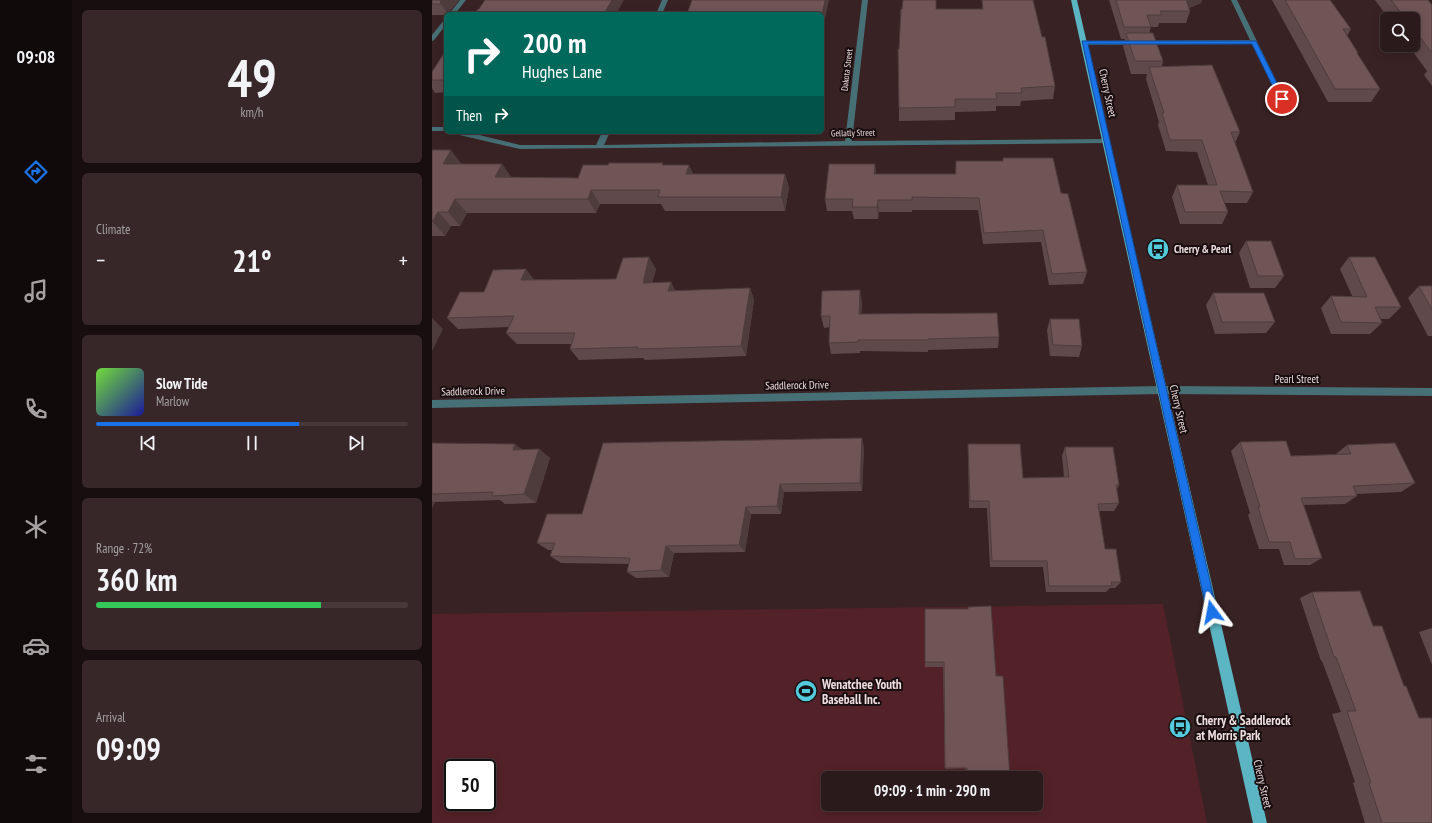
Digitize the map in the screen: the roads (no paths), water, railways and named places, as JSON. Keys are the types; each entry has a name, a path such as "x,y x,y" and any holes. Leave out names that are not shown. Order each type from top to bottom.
{"main road":[{"name":"Cherry Street","path":"1074,0 1260,823"}],"street":[{"path":"454,12 463,0"},
{"path":"660,12 665,0"},
{"name":"Dakota Street","path":"848,143 865,0"},
{"path":"1234,0 1282,99"},
{"path":"432,39 444,24"},
{"path":"1084,43 1254,42"},
{"path":"432,129 444,129"},
{"name":"Gellatly Street","path":"466,134 520,147 599,148 848,143 1106,141"},
{"path":"599,148 605,134"},
{"name":"Pearl Street","path":"1162,390 1432,392"},
{"name":"Saddlerock Drive","path":"432,404 1162,390"}],"place":[{"name":"Cherry & Pearl","path":"1158,249"},
{"name":"Wenatchee Youth Baseball Inc.","path":"806,691"},
{"name":"Cherry & Saddlerock at Morris Park","path":"1180,727"}]}
